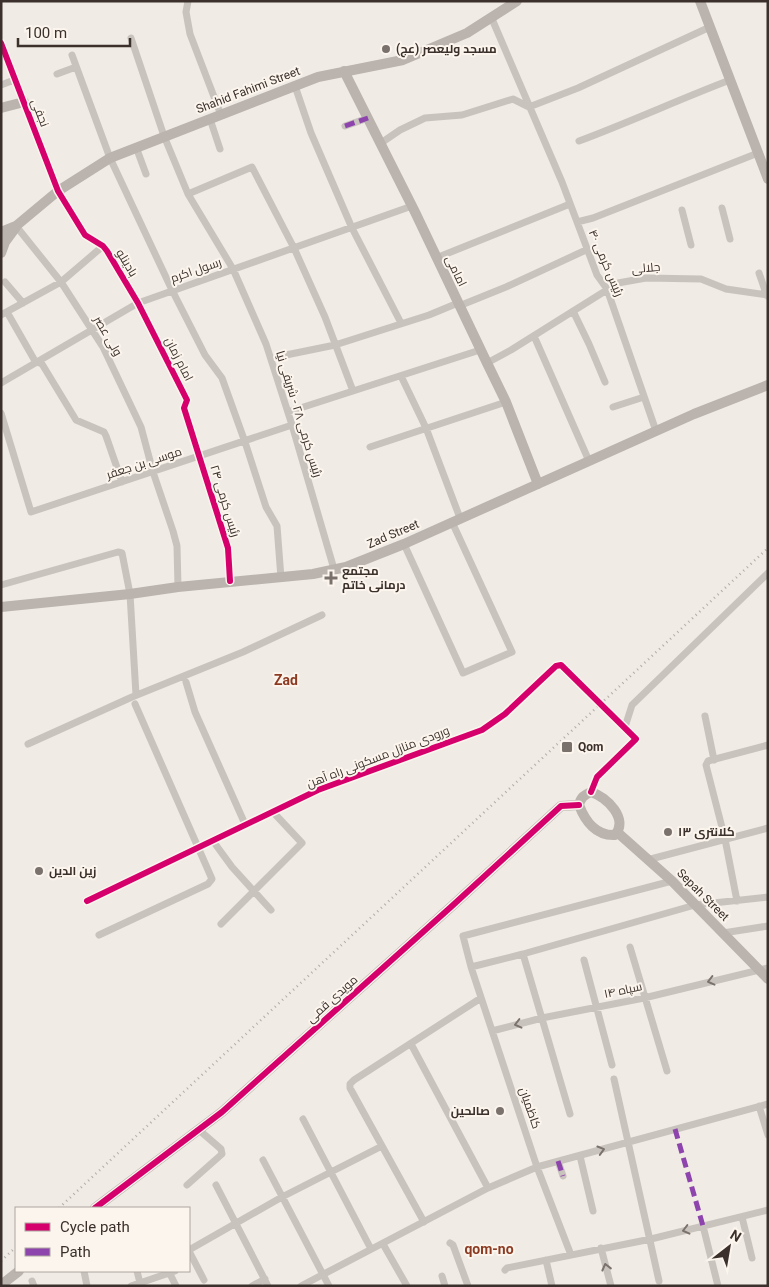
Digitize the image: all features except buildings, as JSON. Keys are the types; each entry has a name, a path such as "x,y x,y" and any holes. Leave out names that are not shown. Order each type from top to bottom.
{"street":[{"path":"188,1 186,12 190,34 221,114"},
{"name":"Shahid Fahimi Street","path":"1,232 16,226 58,191 110,158 318,77 403,60 467,33 492,19 517,1"},
{"path":"700,1 768,178"},
{"name":"رئیس کرمی ۴۰","path":"492,19 562,182 586,250 597,275 606,289 656,431"},
{"path":"381,143 400,130 425,118 475,112 513,100 529,107 578,88 710,27"},
{"name":"رئیس کرمی ۲۸ - شریفی نیا","path":"131,38 164,136 188,194 233,269 266,344 334,569"},
{"name":"نجفی","path":"1,43 4,55 58,191"},
{"path":"72,55 110,158 205,355 222,378 266,507 277,526 281,578"},
{"path":"57,74 76,67"},
{"name":"امامی","path":"344,71 381,143 391,168 412,206 506,402 538,484"},
{"path":"1,85 14,80"},
{"path":"580,141 730,80"},
{"path":"295,86 311,133 352,228 401,323"},
{"path":"1,108 24,102"},
{"path":"345,126 368,118"},
{"path":"210,119 220,148"},
{"path":"136,147 146,174"},
{"path":"577,222 593,218 758,153"},
{"path":"188,194 252,167 294,248 325,317 353,391"},
{"name":"بادینلو","path":"58,191 84,235 103,246 138,303"},
{"path":"436,258 570,204"},
{"name":"رسول اکرم","path":"1,383 138,303 412,206"},
{"path":"722,208 730,239"},
{"path":"682,210 691,246"},
{"path":"1,253 5,242 16,226"},
{"name":"ولی عصر","path":"16,226 61,282 103,347 141,427 153,472 173,531 176,546 178,587"},
{"path":"103,246 61,282 4,313 34,361 42,364 76,420 104,432 122,482"},
{"path":"286,355 335,345 401,323 429,316 506,287 586,250"},
{"path":"758,273 767,295"},
{"name":"جلالی","path":"487,363 618,283 646,278 701,279 726,289 767,295"},
{"path":"5,282 23,303"},
{"name":"امام زمان","path":"138,303 187,400 184,408 199,457"},
{"path":"573,311 590,344 605,382"},
{"path":"534,336 589,461"},
{"path":"288,412 480,350"},
{"path":"401,376 426,428 456,520 512,652 463,673 404,544"},
{"name":"Zad Street","path":"1,607 130,594 230,581 281,578 346,567 404,544 656,431 768,385"},
{"path":"613,407 644,397"},
{"path":"370,447 506,402"},
{"path":"1,413 10,439 1,442"},
{"name":"موسی بن جعفر","path":"10,439 31,512 292,425"},
{"name":"رئیس کرمی ۲۴","path":"199,457 228,548 230,581"},
{"path":"1,585 118,552 122,553 130,594 136,695"},
{"path":"591,792 598,794 616,812 620,821 620,829 615,834 606,835 597,831 585,818 579,805 581,798 591,792 597,778 636,739 625,727 632,705 768,573"},
{"path":"28,744 136,695 252,648 322,615"},
{"name":"ورودی منازل مسکونی راه آهن","path":"87,901 318,790 482,730 506,714 558,666"},
{"path":"186,682 195,712 245,824"},
{"path":"99,934 208,884 212,879 135,704"},
{"path":"704,716 714,760"},
{"path":"737,901 707,763 768,745"},
{"name":"مویدی قمی","path":"96,1207 222,1112 561,806 579,805"},
{"path":"221,924 302,843 273,812"},
{"path":"648,860 768,828"},
{"name":"Sepah Street","path":"617,832 672,881 723,933 763,969 768,979"},
{"path":"213,841 232,867 271,910"},
{"name":"کاظمیان","path":"571,1255 538,1167 470,968 462,936 672,881"},
{"path":"470,968 695,905 768,897"},
{"path":"723,933 768,926"},
{"path":"630,947 667,1071"},
{"path":"524,954 570,1114"},
{"path":"584,960 612,1065"},
{"name":"سپاه ۱۴","path":"492,1031 542,1018 644,998 763,969"},
{"path":"424,1222 350,1088 350,1084 481,998"},
{"path":"411,1044 488,1188"},
{"path":"614,1079 659,1281"},
{"path":"301,1286 488,1188 538,1167 768,1104"},
{"path":"759,1106 768,1135"},
{"path":"303,1119 371,1249"},
{"path":"187,1185 222,1154 221,1149 199,1130"},
{"path":"190,1250 282,1197 382,1146"},
{"path":"580,1156 593,1211"},
{"path":"263,1160 329,1286"},
{"path":"558,1161 563,1176"},
{"path":"216,1185 267,1282 252,1286"},
{"path":"505,1270 507,1268 650,1239 768,1210"},
{"path":"742,1217 752,1258"},
{"path":"702,1226 718,1286"},
{"path":"450,1243 453,1245 468,1286"},
{"path":"383,1244 407,1286"},
{"path":"601,1248 611,1286"},
{"path":"546,1260 552,1286"},
{"path":"191,1262 204,1280"},
{"path":"1,1285 18,1272"},
{"path":"84,1272 87,1286"},
{"path":"137,1272 140,1283"},
{"path":"131,1286 172,1272 176,1286"},
{"path":"442,1276 445,1286"}],"tunnel":[{"path":"561,665 625,727"}],"railway":[{"path":"60,1207 768,548"},
{"path":"1,1261 15,1248"}],"marked path":[{"path":"345,126 368,118"},
{"path":"675,1129 703,1226"},
{"path":"558,1161 563,1176"}],"cycle path":[{"path":"1,43 58,191 85,235 103,246 107,251 138,303 187,400 184,408 228,548 230,581"},
{"path":"87,901 318,790 482,730 505,714 556,666 561,665 636,739 597,777 591,792"},
{"path":"96,1207 222,1112 561,806 579,805"}],"place":[{"name":"مسجد ولیعصر (عج)","path":"386,49"},
{"name":"مجتمع درمانی خاتم","path":"331,578"},
{"name":"Qom","path":"567,747"},
{"name":"کلانتری ۱۳","path":"668,832"},
{"name":"زین الدین","path":"39,871"},
{"name":"صالحین","path":"500,1111"}],"district":[{"name":"Zad","path":"286,680"},
{"name":"qom-no","path":"489,1249"}]}
